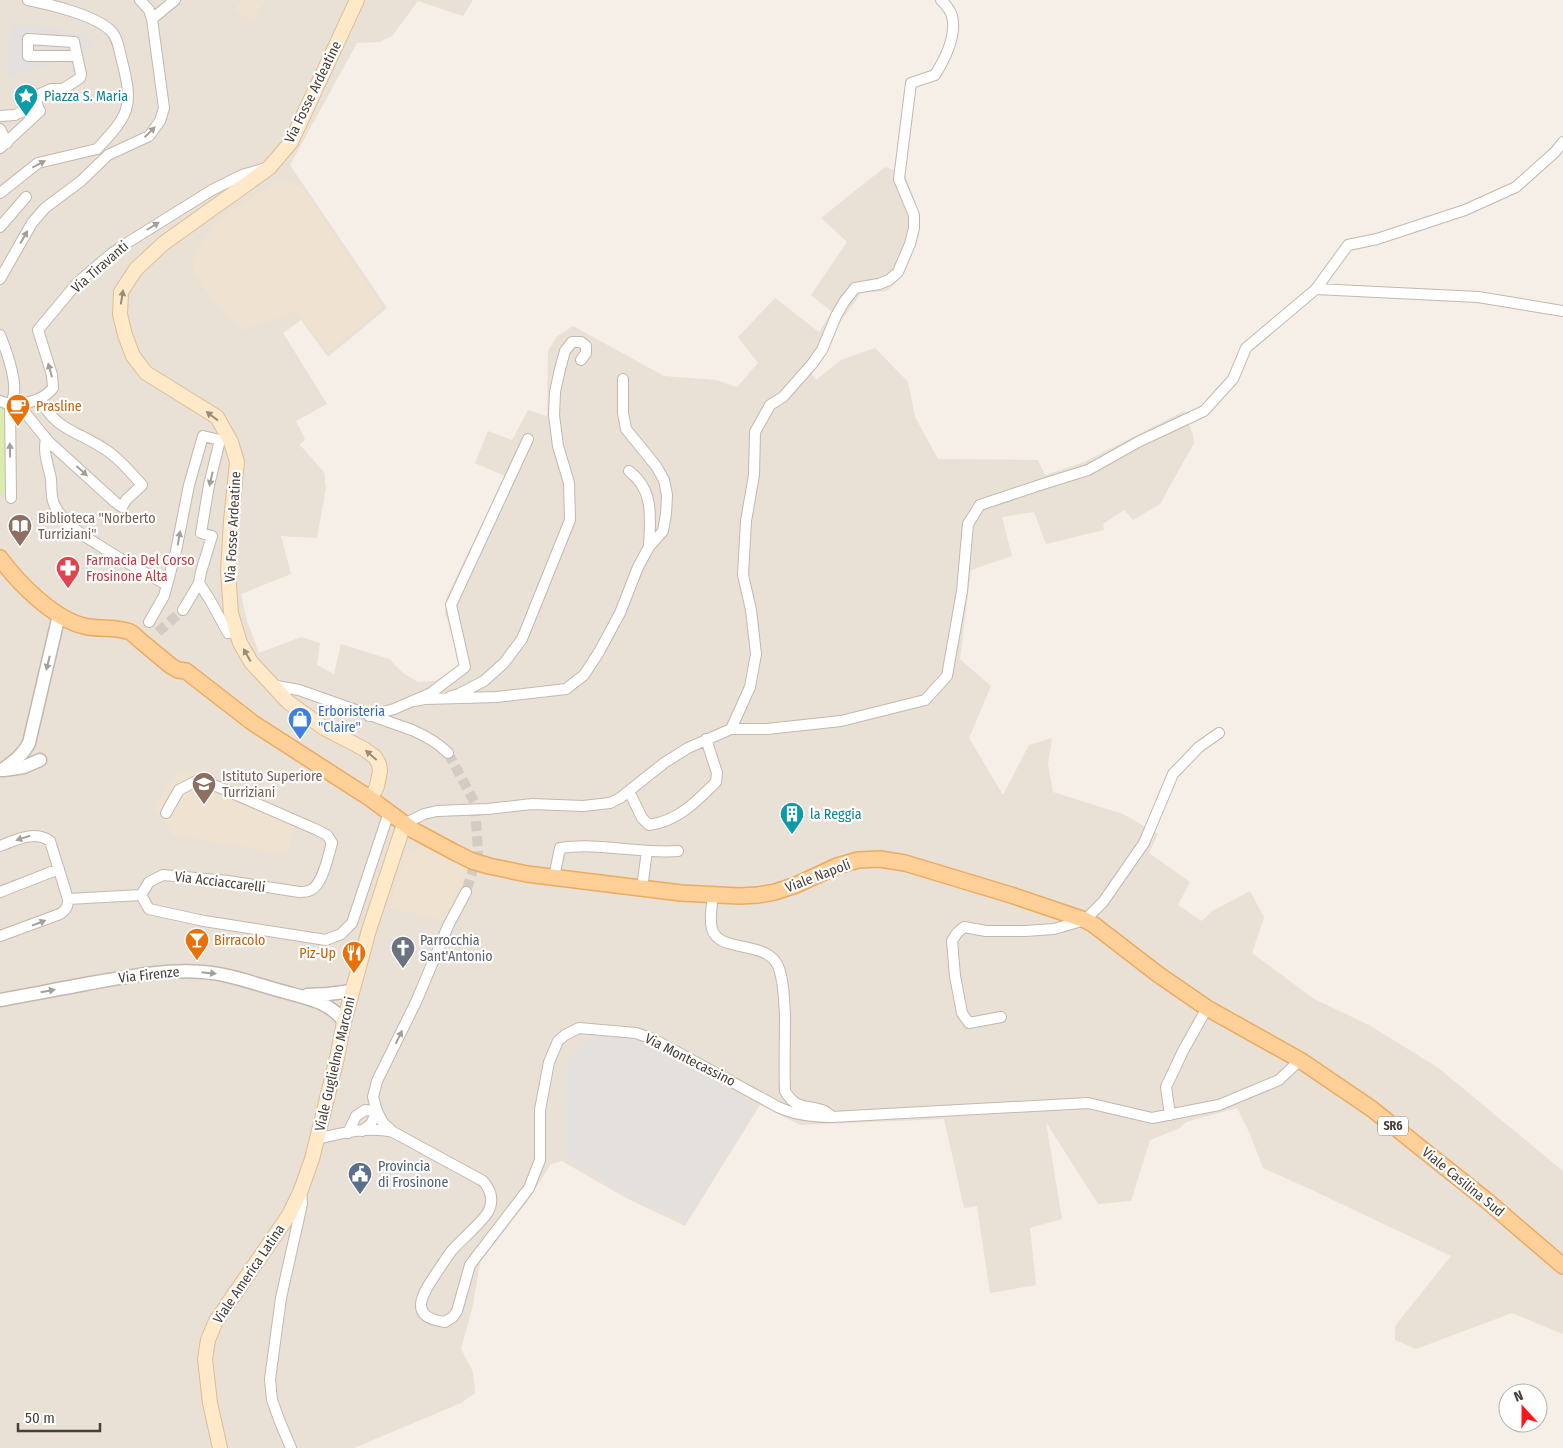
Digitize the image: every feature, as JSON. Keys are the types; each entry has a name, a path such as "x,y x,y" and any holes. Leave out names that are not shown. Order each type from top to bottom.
{"main road":[{"name":"Via Fosse Ardeatine","path":"357,0 290,142 269,168 164,243 136,269 121,292 120,314 133,356 146,373 217,418 231,442 237,462 228,572 231,613 240,642 251,662 288,702 307,718 375,757 380,771 377,786 371,798"},
{"name":"Viale Napoli","path":"0,558 16,578 59,615 77,625 130,632 171,666 178,670 186,670 253,723 371,798 404,824 472,861 498,868 554,877 681,893 758,895 796,885 837,866 858,860 880,859 906,863 1085,920 1158,975 1207,1008"},
{"name":"Viale Guglielmo Marconi","path":"301,1190 312,1159 344,1022 369,930 404,824"},
{"name":"Viale Casilina Sud","path":"1207,1008 1300,1060 1372,1108 1486,1200 1563,1266"},
{"name":"Viale America Latina","path":"220,1448 210,1403 205,1359 208,1340 216,1321 289,1215 301,1190"}],"street":[{"path":"28,0 65,9 99,23 112,31 116,38 128,83 129,98 127,110 117,127 97,149"},
{"path":"0,279 32,223 45,208 81,181 108,155 149,136 163,114 161,79 152,19 149,10 140,0"},
{"path":"152,19 174,0"},
{"path":"731,729 750,687 756,654 751,610 743,575 746,522 754,475 755,432 770,405 783,397 822,350 836,316 844,302 856,288 880,284 889,280 898,272 904,260 914,228 914,215 899,178 911,83 935,75 952,38 952,14 941,0"},
{"path":"3,145 40,111 38,101 40,94 51,89 62,89 80,78 81,74 74,42 28,38 28,56 77,56"},
{"path":"0,116 15,115 35,105 38,108"},
{"path":"0,130 3,145"},
{"path":"404,824 437,810 532,804 597,806 610,803 620,798 664,763 706,740 731,729 767,729 841,721 925,700 947,676 962,591 968,524 980,505 1088,470 1140,441 1204,411 1233,379 1246,348 1316,289 1348,245 1377,239 1456,213 1516,187 1555,152 1563,142"},
{"path":"0,193 38,163 97,149 102,149 108,155"},
{"name":"Via Tiravanti","path":"40,398 48,394 53,388 52,375 38,330 78,282 119,249 177,211 242,175 269,168"},
{"path":"0,227 26,196"},
{"path":"1316,289 1478,297 1563,311"},
{"path":"0,335 5,347 14,386 14,395 5,402"},
{"path":"435,700 459,694 484,681 504,663 522,639 531,619 570,520 569,483 558,446 554,415 555,392 565,351 572,342 581,342 586,346 586,354 581,360"},
{"path":"414,701 497,697 566,689 584,675 599,652 620,614 638,567 649,547 663,531 667,495 664,480 656,466 626,429 623,379"},
{"path":"40,398 47,411 58,424 84,436 107,450 142,485 126,500 122,507 46,438 22,409 5,402 22,404 40,398"},
{"path":"5,402 11,498"},
{"path":"150,622 161,603 167,585 176,552 189,485 203,436 220,440 209,485 201,533 212,536 199,583 183,610"},
{"path":"46,438 44,449 51,479 52,496 55,506 69,525 117,558 167,585"},
{"path":"369,716 394,709 431,693 465,667 451,605 528,439"},
{"path":"629,471 644,488 649,501 649,547"},
{"path":"199,583 228,633 236,630"},
{"path":"1,770 18,758 29,743 59,615"},
{"path":"270,684 298,690 426,736 438,743 448,753"},
{"path":"1001,1017 969,1023 962,1013 955,976 952,941 957,933 964,927 986,932 1054,929 1085,920 1103,902 1144,843 1173,774 1198,747 1219,733"},
{"path":"629,791 642,818 649,825 678,816 716,782 717,773 706,740"},
{"path":"1,770 24,766 40,760"},
{"name":"Via Acciaccarelli","path":"141,895 149,882 163,875 228,881 309,892 316,887 326,866 332,844 327,835 315,829 200,779 180,790 166,813"},
{"path":"68,899 141,895 149,909 204,921 326,940 340,934 352,922 389,812"},
{"path":"0,846 37,835 43,836 50,841 68,899 66,910 60,914 0,936"},
{"path":"554,877 560,848 583,845 647,851 678,851"},
{"path":"642,888 647,851"},
{"path":"0,892 59,870"},
{"path":"393,1132 383,1124 377,1111 374,1097 377,1081 416,1002 448,926 466,892"},
{"path":"713,894 710,921 715,936 728,943 767,953 774,958 778,965 782,979 784,1004 785,1091 790,1100 799,1106 826,1111 832,1117"},
{"name":"Via Firenze","path":"0,1000 127,976 161,972 204,972 225,975 297,995"},
{"path":"297,995 352,991"},
{"path":"297,995 332,1008 344,1022"},
{"path":"1170,1115 1166,1087 1207,1008"},
{"name":"Via Montecassino","path":"317,1139 362,1130 393,1132 482,1182 488,1188 491,1195 491,1204 488,1212 453,1249 424,1291 421,1299 421,1308 426,1317 435,1321 445,1322 453,1317 458,1310 470,1265 529,1188 540,1160 540,1110 548,1062 558,1041 571,1031 579,1028 636,1033 653,1039 788,1112 814,1117 1088,1103 1152,1118 1219,1105 1279,1080 1300,1060"},
{"path":"348,1133 356,1116 365,1110 377,1111"},
{"path":"362,1130 371,1124 377,1111"},
{"path":"291,1448 272,1400 270,1379 281,1298 302,1204 301,1190"}],"shaded area":[{"path":"0,0 473,0 463,16 418,1 392,36 379,42 357,43 290,165 387,308 328,357 301,320 283,333 327,404 296,421 305,439 300,445 324,472 326,488 317,538 281,536 291,574 241,594 247,621 259,653 301,637 320,643 317,665 334,674 341,644 389,659 403,673 418,682 434,681 453,671 458,665 459,658 445,613 446,598 505,476 475,463 488,431 512,440 528,410 547,416 548,351 556,337 573,326 664,376 716,380 737,387 758,363 738,337 775,298 819,332 832,312 811,295 847,242 821,218 885,167 905,174 916,204 919,234 905,272 887,291 861,293 834,331 811,373 816,380 841,360 875,348 908,382 915,417 938,459 1038,460 1045,475 1084,462 1184,411 1194,443 1160,504 1133,520 1124,510 1103,524 1104,530 1046,544 1034,512 1002,517 1012,556 971,570 960,659 991,686 969,738 1003,795 1029,745 1052,738 1048,764 1053,792 1123,814 1158,834 1149,853 1190,882 1178,905 1202,921 1212,911 1250,891 1264,917 1252,953 1314,999 1369,1025 1437,1067 1563,1171 1563,1334 1512,1313 1416,1349 1395,1340 1395,1326 1451,1256 1263,1168 1250,1134 1237,1108 1186,1122 1180,1128 1150,1140 1131,1201 1098,1204 1046,1122 1062,1219 1030,1228 1036,1285 990,1293 977,1206 964,1208 944,1119 800,1125 760,1105 685,1226 626,1198 562,1161 551,1164 527,1202 480,1262 473,1305 461,1349 473,1372 475,1393 461,1403 354,1448 0,1448"},
{"path":"241,0 266,0 252,21 235,9"},
{"path":"12,25 52,28 84,34 94,46 82,53 87,69 73,72 69,59 8,77 7,60"},
{"path":"278,180 291,182 303,188 383,307 329,352 295,312 240,331 194,274 192,261 214,223"},
{"path":"193,770 297,818 288,854 173,835 155,808 171,781 180,773"},
{"path":"430,842 473,865 462,895 446,921 390,908 405,853"},
{"path":"597,1033 647,1041 708,1076 756,1107 686,1222 627,1194 567,1158 567,1063"}],"green space":[{"path":"0,405 3,406 5,416 6,488 0,496"}],"tunnel":[{"path":"158,632 183,610"},
{"path":"448,753 475,803 478,853 466,892"}],"place":[{"name":"Piazza S. Maria","path":"26,117"},
{"name":"Prasline","path":"18,427"},
{"name":"Biblioteca \"Norberto Turriziani\"","path":"20,547"},
{"name":"Farmacia Del Corso Frosinone Alta","path":"68,589"},
{"name":"Erboristeria \"Claire\"","path":"300,740"},
{"name":"Istituto Superiore Turriziani","path":"204,805"},
{"name":"la Reggia","path":"792,835"},
{"name":"Birracolo","path":"197,961"},
{"name":"Parrocchia Sant'Antonio","path":"403,969"},
{"name":"Piz-Up","path":"354,974"},
{"name":"Provincia di Frosinone","path":"360,1195"}]}
